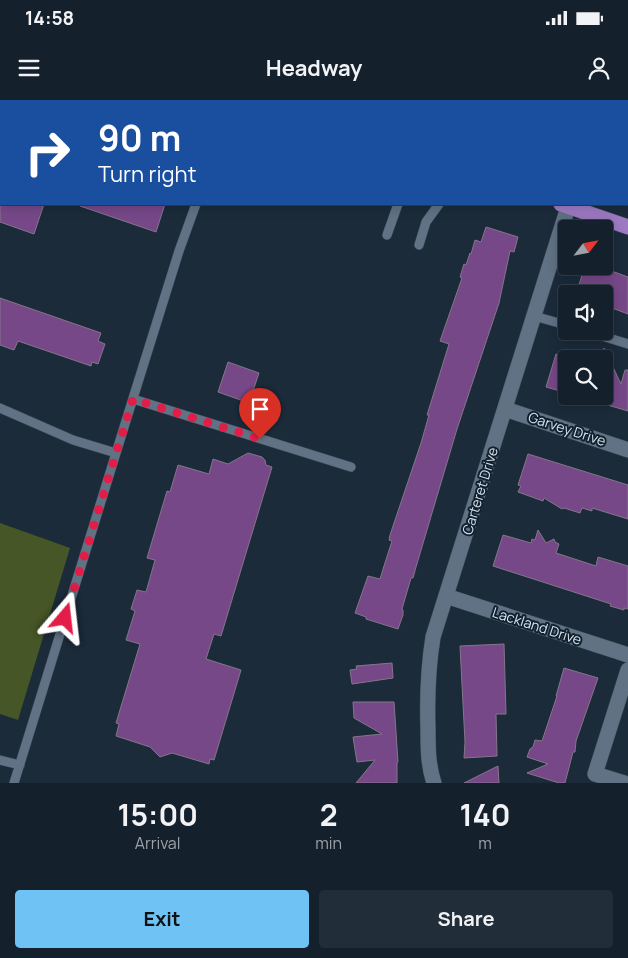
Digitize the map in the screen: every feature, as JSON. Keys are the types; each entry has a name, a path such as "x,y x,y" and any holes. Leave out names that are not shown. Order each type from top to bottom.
{"main road":[{"path":"566,205 628,228"}],"street":[{"name":"Carteret Drive","path":"434,783 429,767 428,669 433,636 534,316 566,205"},
{"name":"Garvey Drive","path":"505,409 628,450"},
{"name":"Lackland Drive","path":"446,596 628,655"},
{"path":"624,783 595,774 628,670"}],"lane":[{"path":"14,783 116,453 196,205"},
{"path":"387,235 398,205"},
{"path":"419,245 426,222 438,205"},
{"path":"534,316 558,323"},
{"path":"613,339 628,344"},
{"path":"133,399 351,467"},
{"path":"0,408 73,440 116,453"},
{"path":"0,760 20,764"}],"green space":[{"path":"0,523 70,548 18,720 0,714"}],"building":[{"path":"0,205 44,205 34,234 0,222"},
{"path":"80,205 165,205 156,232"},
{"path":"486,227 518,237 514,252 510,251 499,303 457,429 413,578 411,578 398,629 366,619 366,617 355,613 368,576 380,579 392,541 389,540 390,535 421,443 429,415 427,415 449,344 440,341 462,278 460,277 464,264 466,265 475,240 481,242"},
{"path":"613,272 628,277 628,314 613,308 613,285 579,285 582,275 613,275"},
{"path":"0,298 101,333 98,341 105,344 98,364 92,362 91,366 18,341 14,350 0,345"},
{"path":"556,354 558,355 558,390 546,387"},
{"path":"228,362 259,373 249,403 218,392"},
{"path":"613,367 621,384 625,370 628,370 628,411 607,405 613,405"},
{"path":"248,453 262,457 266,465 272,467 221,636 214,634 206,659 241,670 214,760 210,759 209,764 172,753 160,757 150,747 116,736 119,724 116,723 140,644 126,640 135,611 131,609 137,590 146,592 155,560 147,558 167,491 170,492 178,465 209,474 213,459 228,464"},
{"path":"528,454 628,485 628,519 592,508 592,511 582,508 580,513 562,509 544,498 543,501 518,492 521,486 518,485"},
{"path":"538,530 546,543 554,539 559,544 556,553 596,566 598,557 628,566 628,609 624,608 624,610 610,606 611,604 493,566 503,535 531,543 532,539 535,540"},
{"path":"504,644 506,714 496,714 497,756 464,758 465,742 460,646"},
{"path":"392,663 393,678 352,684 350,670 357,669 356,666"},
{"path":"564,668 598,678 576,741 575,752 573,752 565,783 559,783 527,773 548,764 527,757 535,740 542,741"},
{"path":"353,702 394,702 398,762 397,783 356,783 375,760 357,762 353,737 382,734 354,718"},
{"path":"498,766 499,783 464,783"}],"route":[{"path":"65,618 133,399 260,439"}]}
